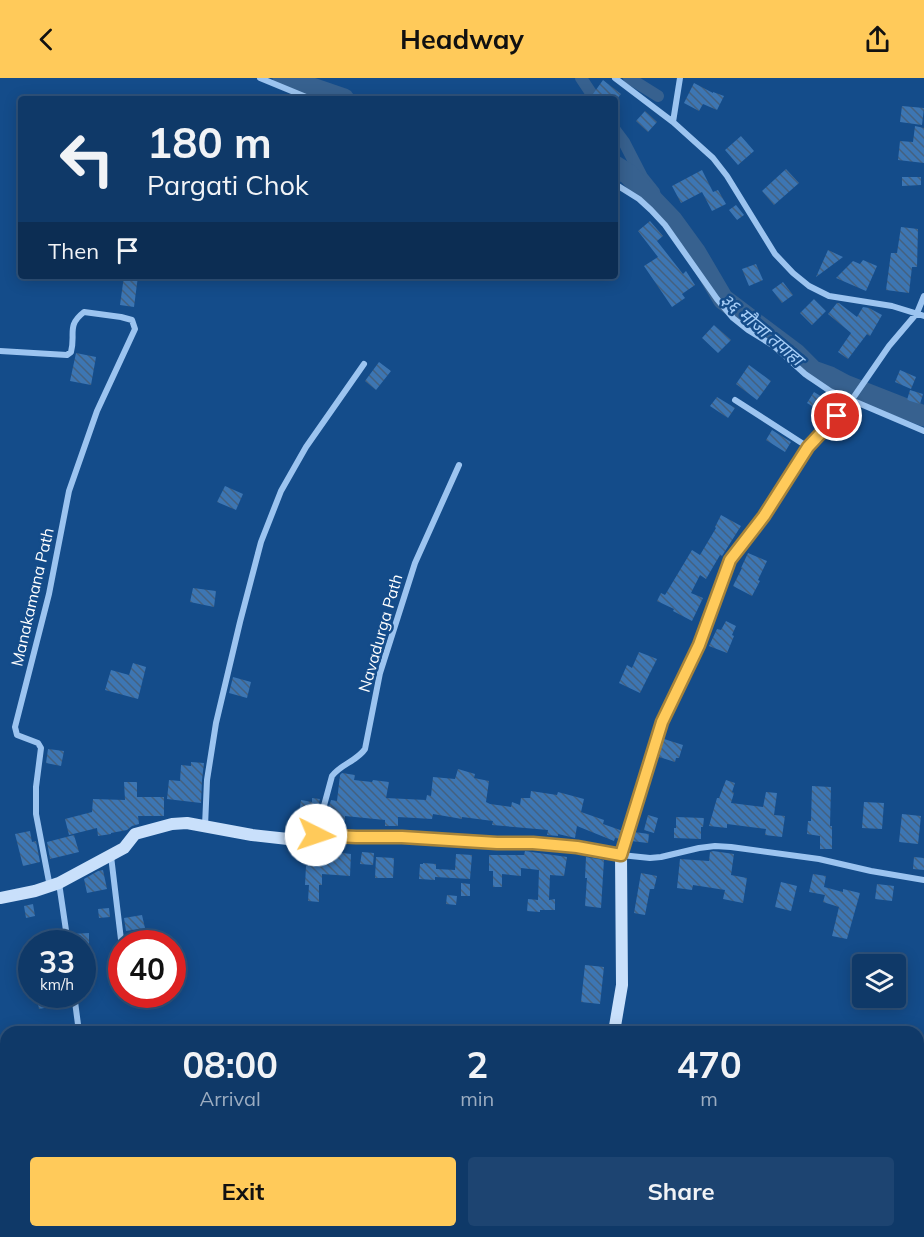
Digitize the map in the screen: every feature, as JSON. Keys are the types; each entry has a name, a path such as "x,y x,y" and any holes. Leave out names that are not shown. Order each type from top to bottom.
{"street":[{"path":"260,78 304,96"},
{"path":"615,78 673,122 714,158 775,254 809,286 829,296 892,306 920,315"},
{"path":"673,122 680,78"},
{"path":"618,186 639,199 665,225 733,318 774,346 816,384 924,431"},
{"path":"615,1026 622,985 621,855 662,722 699,645 730,560 764,516 808,447 852,399 889,346 920,315 924,296"},
{"name":"Manakamana Path","path":"0,351 66,355 71,352 73,345 72,326 84,312 132,320 135,329 98,411 69,491 49,594 15,727 17,735 38,743 40,748 36,814 54,885"},
{"path":"205,826 207,780 216,723 261,542 281,491 301,456 364,364"},
{"path":"735,400 808,447"},
{"name":"Navadurga Path","path":"316,835 332,776 337,769 361,755 365,749 380,673 415,562 459,465"},
{"path":"0,898 25,894 54,885 124,848 135,834 172,824 187,823 288,839 316,835 533,843 650,858 715,846 819,859 924,880"},
{"path":"111,855 120,930"},
{"path":"54,885 65,930"},
{"path":"76,1008 78,1026"}],"building":[{"path":"603,80 621,94 618,98 593,94"},
{"path":"694,83 724,96 717,110 703,104 699,111 684,103"},
{"path":"902,106 924,108 922,125 900,122"},
{"path":"645,111 657,122 648,132 636,121"},
{"path":"915,126 924,128 924,163 898,160 900,141 913,142"},
{"path":"741,136 754,151 738,165 725,150"},
{"path":"786,169 799,183 774,205 762,191"},
{"path":"702,170 713,192 718,190 726,204 712,211 702,192 681,203 672,186"},
{"path":"902,177 921,177 921,185 902,186"},
{"path":"736,205 744,215 737,220 729,210"},
{"path":"650,221 663,236 657,241 683,274 686,271 695,285 682,294 685,298 672,307 644,266 658,257 638,231"},
{"path":"901,227 918,229 917,267 912,267 909,293 886,290 891,253 897,253"},
{"path":"828,250 843,257 816,277"},
{"path":"863,260 877,266 866,291 836,278 853,261 860,264"},
{"path":"756,264 763,280 749,286 742,269"},
{"path":"124,279 138,279 134,307 120,305"},
{"path":"783,282 793,295 782,303 772,290"},
{"path":"814,299 826,311 812,325 800,313"},
{"path":"837,303 857,317 863,307 882,315 870,336 867,334 848,359 838,352 851,333 828,314"},
{"path":"714,325 731,340 718,353 702,338"},
{"path":"76,353 96,357 91,385 70,381"},
{"path":"379,362 391,371 376,390 365,381"},
{"path":"749,365 771,381 757,400 736,384"},
{"path":"900,370 916,377 911,389 895,382"},
{"path":"910,390 923,394 920,404 907,400"},
{"path":"814,392 824,398 817,409 807,403"},
{"path":"717,397 735,408 728,418 710,406"},
{"path":"772,430 791,442 785,452 766,440"},
{"path":"225,486 243,494 236,510 217,502"},
{"path":"721,515 741,526 706,579 700,575 691,593 703,598 692,621 657,601 661,593 665,595 692,550 700,555"},
{"path":"748,553 767,561 752,596 733,586"},
{"path":"193,588 216,591 214,607 190,602"},
{"path":"726,621 736,626 727,653 709,646 717,629 721,630"},
{"path":"639,652 657,659 640,693 619,683 627,665 632,668"},
{"path":"133,663 146,667 138,699 105,690 111,670 129,675"},
{"path":"233,677 251,682 247,698 229,693"},
{"path":"664,739 683,745 679,758 676,758 675,762 659,757"},
{"path":"48,749 64,751 61,766 46,763"},
{"path":"191,762 204,763 201,803 167,799 169,780 180,781 181,765 191,766"},
{"path":"458,769 475,774 474,778 489,781 486,802 490,804 511,807 512,802 520,805 521,798 530,798 531,791 557,795 558,792 584,799 581,812 604,820 603,824 623,831 620,839 615,838 614,841 577,826 575,838 558,834 558,836 547,835 548,830 492,825 493,821 433,814 432,819 398,817 398,826 385,826 385,820 345,816 345,822 325,820 331,800 337,801 342,773 355,775 354,780 389,782 386,798 426,800 427,795 431,796 433,777 455,779"},
{"path":"726,780 735,783 731,803 763,807 766,792 777,793 774,815 785,816 782,837 765,835 766,829 727,824 727,828 709,826 717,798"},
{"path":"124,782 137,782 137,797 164,797 164,816 138,816 139,824 111,834 98,836 97,828 69,835 65,819 92,812 93,799 125,800"},
{"path":"812,786 831,787 832,849 820,849 820,836 807,834 808,821 811,821"},
{"path":"312,798 320,799 314,822 298,820 301,800 312,802"},
{"path":"864,802 884,803 882,829 862,828"},
{"path":"902,814 921,816 918,844 899,842"},
{"path":"648,815 658,818 654,833 644,830"},
{"path":"676,817 704,818 701,839 674,838"},
{"path":"30,831 32,842 36,841 40,862 23,866 15,834"},
{"path":"634,832 649,834 648,843 631,841"},
{"path":"74,835 79,852 50,859 47,842"},
{"path":"309,847 325,847 325,851 351,854 350,876 322,874 322,885 319,885 319,902 308,901 309,885 305,885"},
{"path":"525,851 567,857 564,876 550,875 549,900 555,899 555,910 527,911 528,899 538,900 539,870 521,868 521,876 502,874 502,887 493,887 493,871 489,871 489,855 524,855"},
{"path":"362,852 374,853 373,865 360,864"},
{"path":"710,852 734,854 731,875 747,878 743,903 723,899 725,890 693,885 692,890 677,888 680,859 709,861"},
{"path":"456,854 472,855 470,879 435,877 435,880 419,879 420,864 423,863 436,864 436,869 455,870"},
{"path":"376,857 394,858 393,878 375,878"},
{"path":"586,857 604,860 601,908 585,906"},
{"path":"914,857 924,858 924,870 913,869"},
{"path":"103,870 107,889 87,893 84,879"},
{"path":"641,873 657,876 654,889 650,889 645,915 634,913"},
{"path":"813,874 826,876 824,887 843,892 843,889 860,893 847,939 832,936 839,907 823,902 825,895 809,892"},
{"path":"781,882 797,886 791,911 775,907"},
{"path":"461,883 470,884 470,896 461,896"},
{"path":"877,884 894,886 892,901 875,899"},
{"path":"447,895 457,896 456,905 446,904"},
{"path":"33,904 35,916 26,918 24,906"},
{"path":"109,908 110,917 99,918 98,909"},
{"path":"142,915 145,928 126,930 124,918"},
{"path":"585,965 604,967 600,1004 581,1002"}],"waterway":[{"name":"३६ मौजा तपाहा","path":"283,78 335,96"},
{"path":"581,78 593,96"},
{"path":"629,78 658,96"},
{"path":"618,134 642,177 654,192 657,204"},
{"name":"३६ मौजा तपाहा","path":"618,168 628,174 672,220 696,253 723,299 796,354 813,371 924,416"}],"route":[{"path":"316,835 533,843 577,847 621,855 662,722 699,645 730,560 764,516 808,447 837,416"}]}
